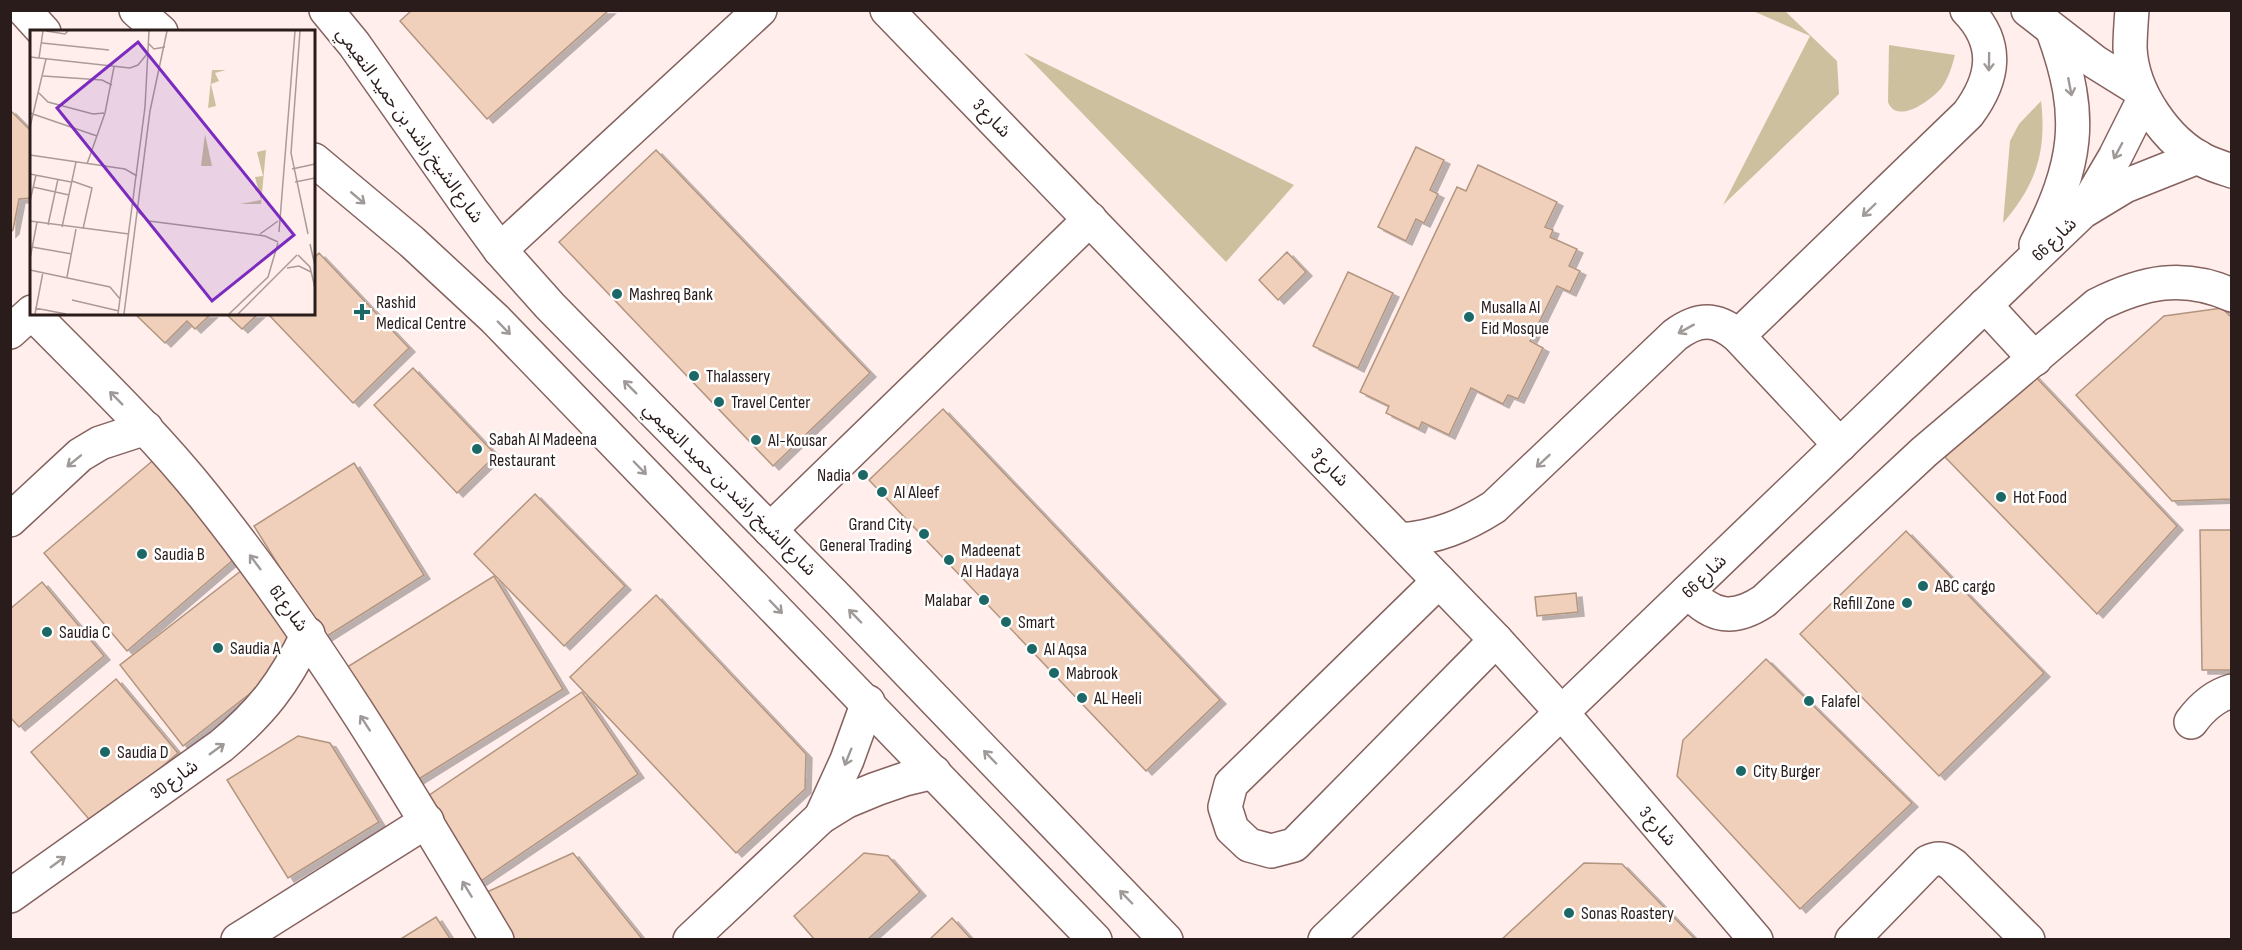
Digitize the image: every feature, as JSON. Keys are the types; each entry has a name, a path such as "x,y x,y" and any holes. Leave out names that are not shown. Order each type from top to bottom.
{"street":[{"path":"24,10 42,30"},
{"path":"135,10 138,30"},
{"path":"135,10 159,30"},
{"name":"شارع الشيخ راشد بن حميد النعيمي","path":"326,10 354,44 500,250 550,306 1166,939"},
{"path":"500,250 760,10"},
{"name":"شارع 3","path":"887,10 1496,640 1562,713 1756,939"},
{"path":"1738,336 1968,114 1981,97 1989,77 1990,55 1985,35 1967,10"},
{"path":"2028,10 2053,32 2142,94"},
{"path":"2132,10 2130,50 2142,94 2158,121 2176,141 2212,163 2232,192"},
{"path":"2024,268 2056,206 2067,172 2073,136 2072,100 2066,65 2053,32"},
{"name":"شارع 66","path":"2082,212 2105,176 2142,94"},
{"path":"315,161 412,242 495,318 1095,939"},
{"name":"شارع 66","path":"1325,939 2082,212 2125,186 2212,163"},
{"path":"770,530 1090,219"},
{"path":"1688,591 1700,604 1715,613 1732,615 1749,611 1764,602 1924,452 2097,305 2125,290 2157,283 2188,282 2232,295"},
{"path":"1985,305 2035,358"},
{"path":"10,333 30,314"},
{"name":"شارع 61","path":"35,315 146,428 209,503 308,634 427,821 497,939"},
{"path":"1401,540 1426,538 1450,531 1494,507 1686,327 1700,322 1714,322 1727,327 1738,336 1840,445"},
{"path":"10,520 80,455 100,443 146,428"},
{"path":"1439,581 1230,784 1226,807 1232,829 1249,845 1271,851 1294,845 1496,640"},
{"name":"شارع 30","path":"10,896 221,746 248,724 279,687 292,667 308,634"},
{"path":"2191,722 2200,709 2213,699 2232,691"},
{"path":"821,817 847,760 867,702"},
{"path":"690,939 821,817 847,801 876,789 934,772"},
{"path":"238,939 427,821"},
{"path":"1852,939 1928,862 1936,858 1946,859 1953,865 2028,939"}],"shaded area":[{"path":"1753,11 1785,11 1837,61 1839,94 1723,205 1810,36"},
{"path":"1889,45 1955,55 1942,87 1931,98 1907,111 1893,109 1888,102"},
{"path":"1024,53 1294,185 1226,262"},
{"path":"2041,101 2042,136 2037,166 2024,195 2003,223 2010,141 2019,124"}],"building":[{"path":"412,10 609,10 487,119 400,21"},
{"path":"10,110 30,130 30,198 19,199 13,230 10,233"},
{"path":"1416,147 1444,160 1430,190 1438,194 1424,223 1416,219 1406,241 1378,227"},
{"path":"656,150 870,373 773,466 559,242"},
{"name":"Musalla Al Eid Mosque","path":"1478,165 1557,202 1545,227 1553,230 1550,237 1577,249 1569,266 1580,271 1570,292 1557,286 1530,341 1543,348 1518,399 1508,395 1503,404 1471,388 1449,435 1422,422 1419,429 1386,413 1389,406 1360,392 1457,187 1466,191"},
{"path":"1287,252 1306,272 1278,300 1259,280"},
{"path":"319,253 409,348 353,403 269,315 315,315 315,257"},
{"path":"1348,272 1393,293 1358,368 1313,346"},
{"path":"2222,308 2232,318 2232,499 2172,501 2076,395 2164,316"},
{"path":"136,315 210,315 195,329 187,321 165,343"},
{"path":"227,315 257,315 242,329"},
{"path":"413,368 496,455 457,493 374,405"},
{"path":"2032,373 2177,526 2097,614 1945,457"},
{"path":"943,409 1220,700 1146,771 869,480"},
{"name":"Saudia B","path":"157,457 240,554 127,651 44,553"},
{"path":"354,463 424,575 324,638 254,526"},
{"path":"535,494 625,586 564,646 474,554"},
{"path":"2200,530 2232,530 2232,670 2202,670"},
{"path":"1906,531 2044,673 1939,776 1800,634"},
{"name":"Saudia A","path":"246,567 298,633 289,663 183,746 120,665"},
{"path":"494,576 563,689 414,782 344,669"},
{"name":"Saudia C","path":"42,582 104,656 19,727 10,717 10,609"},
{"path":"1576,593 1578,612 1537,616 1535,597"},
{"path":"656,595 806,754 805,789 736,853 570,677"},
{"path":"1766,659 1912,803 1800,909 1677,776 1683,740"},
{"name":"Saudia D","path":"116,679 178,753 94,825 31,752"},
{"path":"582,692 638,774 475,885 419,802"},
{"path":"298,736 330,743 379,822 288,878 227,780"},
{"path":"573,853 643,940 503,940 487,892"},
{"path":"864,853 888,856 920,892 867,940 815,940 794,916"},
{"path":"1584,863 1622,864 1696,940 1501,940"},
{"path":"436,917 451,940 399,940"},
{"path":"952,918 972,940 929,940"}],"place":[{"name":"Mashreq Bank","path":"617,294"},
{"name":"Rashid Medical Centre","path":"362,312"},
{"name":"Musalla Al Eid Mosque","path":"1469,317"},
{"name":"Thalassery","path":"694,376"},
{"name":"Travel Center","path":"719,402"},
{"name":"Al-Kousar","path":"756,440"},
{"name":"Sabah Al Madeena Restaurant","path":"477,449"},
{"name":"Nadia","path":"863,475"},
{"name":"Al Aleef","path":"882,492"},
{"name":"Hot Food","path":"2001,497"},
{"name":"Grand City General Trading","path":"924,534"},
{"name":"Saudia B","path":"142,554"},
{"name":"Madeenat Al Hadaya","path":"949,560"},
{"name":"ABC cargo","path":"1923,586"},
{"name":"Malabar","path":"984,600"},
{"name":"Refill Zone","path":"1907,603"},
{"name":"Smart","path":"1006,622"},
{"name":"Saudia C","path":"47,632"},
{"name":"Saudia A","path":"218,648"},
{"name":"Al Aqsa","path":"1032,649"},
{"name":"Mabrook","path":"1054,673"},
{"name":"AL Heeli","path":"1082,698"},
{"name":"Falafel","path":"1809,701"},
{"name":"Saudia D","path":"105,752"},
{"name":"City Burger","path":"1741,771"},
{"name":"Sonas Roastery","path":"1569,913"}]}
